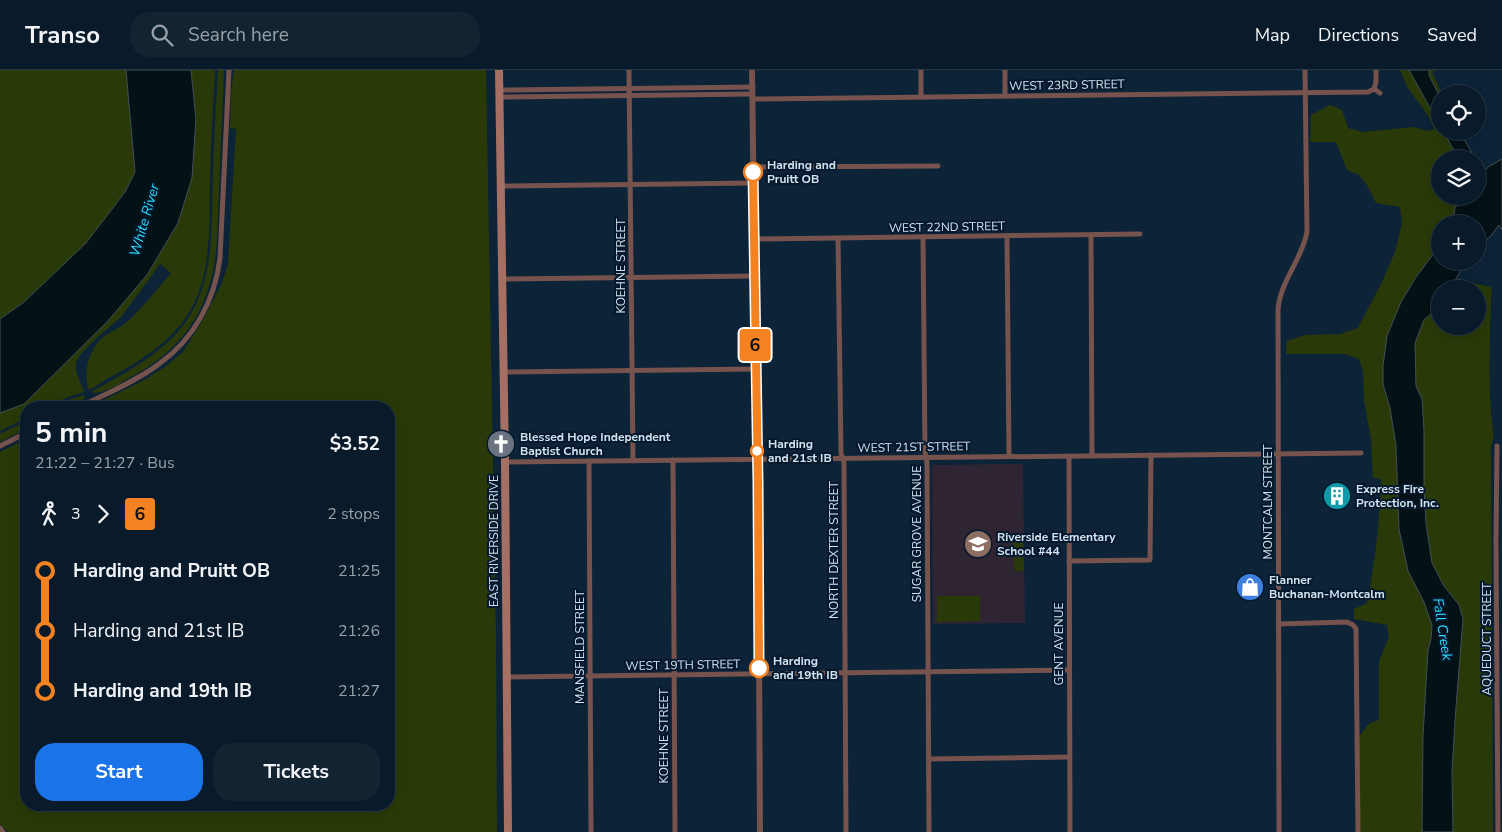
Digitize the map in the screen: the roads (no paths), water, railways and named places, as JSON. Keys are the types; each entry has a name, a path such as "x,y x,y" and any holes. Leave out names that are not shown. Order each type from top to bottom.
{"main road":[{"name":"EAST RIVERSIDE DRIVE","path":"499,70 508,832"}],"street":[{"path":"92,401 144,375 161,363 186,339 209,302 216,280 221,253 229,70"},
{"name":"KOEHNE STREET","path":"629,70 633,461"},
{"path":"752,70 760,832"},
{"path":"921,70 921,97"},
{"path":"1005,70 1005,96"},
{"path":"1305,70 1305,92"},
{"path":"1376,70 1374,89 1380,93"},
{"name":"WEST 23RD STREET","path":"500,94 629,88 921,97 1368,92 1374,89"},
{"name":"MONTCALM STREET","path":"1279,832 1278,310 1280,293 1304,245 1307,232 1305,92"},
{"name":"WEST 23RD STREET","path":"500,94 629,96 753,93"},
{"path":"753,167 938,166"},
{"path":"501,186 753,183"},
{"name":"WEST 22ND STREET","path":"754,239 1140,234"},
{"path":"1091,235 1092,456"},
{"path":"1007,236 1008,456"},
{"name":"SUGAR GROVE AVENUE","path":"922,237 927,473 929,832"},
{"name":"NORTH DEXTER STREET","path":"838,238 841,453 843,458 846,832"},
{"path":"502,279 754,276"},
{"path":"503,372 755,369"},
{"path":"0,446 20,436"},
{"name":"AQUEDUCT STREET","path":"1497,446 1498,832"},
{"name":"WEST 21ST STREET","path":"505,462 1361,453"},
{"path":"1070,561 1150,560 1151,455"},
{"name":"GENT AVENUE","path":"1068,456 1070,832"},
{"name":"KOEHNE STREET","path":"673,460 675,832"},
{"name":"MANSFIELD STREET","path":"589,461 592,832"},
{"path":"1278,624 1347,622 1353,625 1356,630 1358,832"},
{"name":"WEST 19TH STREET","path":"506,677 1069,670"},
{"path":"929,759 1070,757"},
{"path":"0,828 3,832"}],"water":[{"name":"White River","path":"126,70 191,70 196,119 192,178 178,223 147,275 107,322 27,401 20,401 20,406 0,413 0,319 24,302 86,243 125,192 135,172"},
{"path":"1409,70 1429,70 1429,75 1434,85 1431,85 1431,110"},
{"path":"1448,140 1464,140 1470,150 1454,150"},
{"path":"1502,159 1502,230 1499,225 1486,240 1486,215 1454,215 1457,205 1486,205 1486,169"},
{"name":"Fall Creek","path":"1431,257 1431,270 1461,270 1455,280 1431,280 1431,314 1424,320 1415,343 1416,386 1422,399 1424,430 1426,523 1432,563 1444,586 1459,605 1463,619 1452,772 1453,832 1422,832 1423,736 1428,650 1432,625 1424,602 1408,571 1399,529 1396,445 1390,408 1383,384 1387,336 1401,302"}],"place":[{"name":"Harding and Pruitt OB","path":"753,172"},
{"name":"Blessed Hope Independent Baptist Church","path":"501,444"},
{"name":"Harding and 21st IB","path":"757,451"},
{"name":"Express Fire Protection, Inc.","path":"1337,496"},
{"name":"Riverside Elementary School #44","path":"978,544"},
{"name":"Flanner Buchanan-Montcalm","path":"1250,587"},
{"name":"Harding and 19th IB","path":"759,668"}]}
